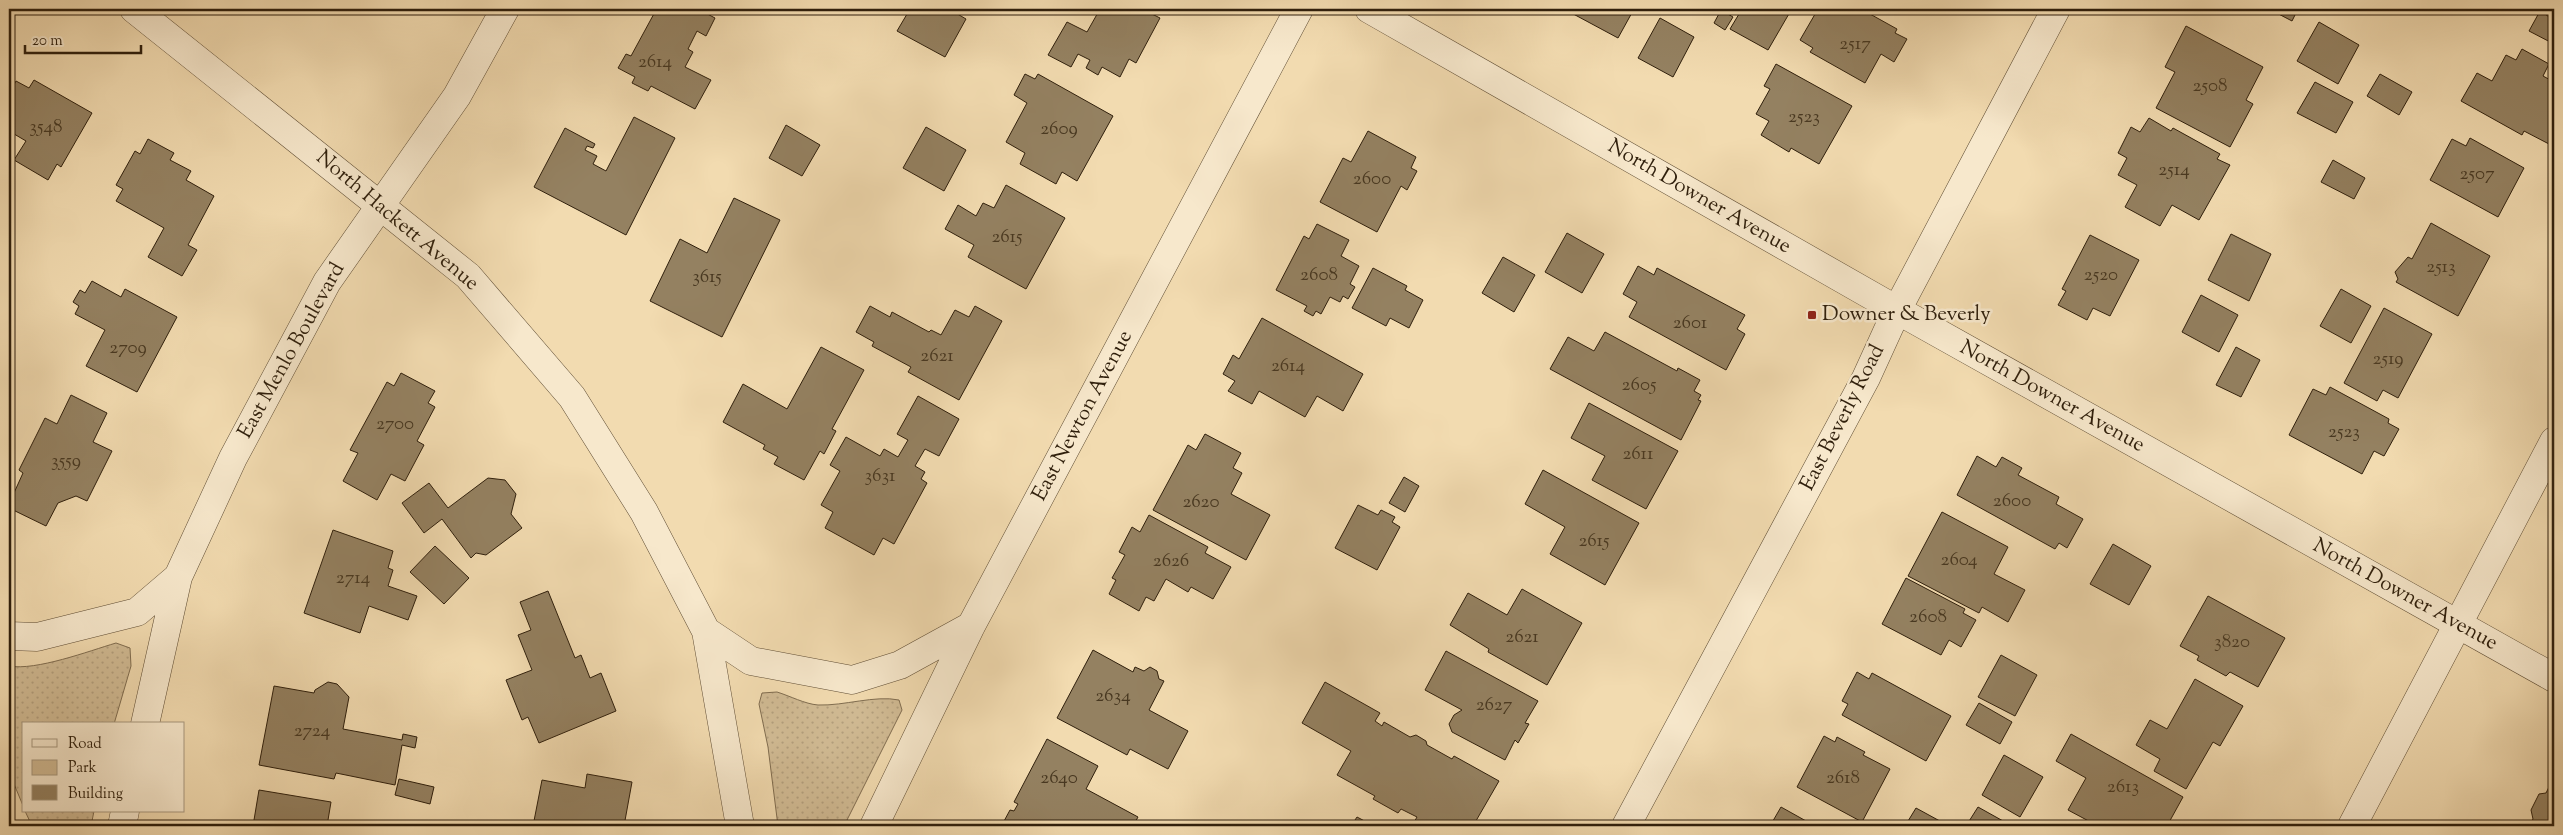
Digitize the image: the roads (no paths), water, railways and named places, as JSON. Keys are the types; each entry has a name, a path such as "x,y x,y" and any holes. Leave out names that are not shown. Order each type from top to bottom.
{"street":[{"name":"North Hackett Avenue","path":"134,9 468,276 572,397 644,512 706,632 740,826"},
{"name":"East Menlo Boulevard","path":"145,722 178,577 233,458 327,282 382,206 457,96 505,9"},
{"name":"East Newton Avenue","path":"874,826 971,626 1299,9"},
{"name":"North Downer Avenue","path":"1369,9 1897,310 2554,678"},
{"name":"East Beverly Road","path":"1626,826 1862,386 1897,310 2056,9"},
{"path":"2352,826 2554,441"},
{"path":"9,636 38,637 137,612 178,577"},
{"name":"North Hackett Avenue","path":"706,632 751,661 852,680 900,665 971,626"},
{"path":"122,826 125,812"}],"place":[{"name":"Downer & Beverly","path":"1812,315"}]}
